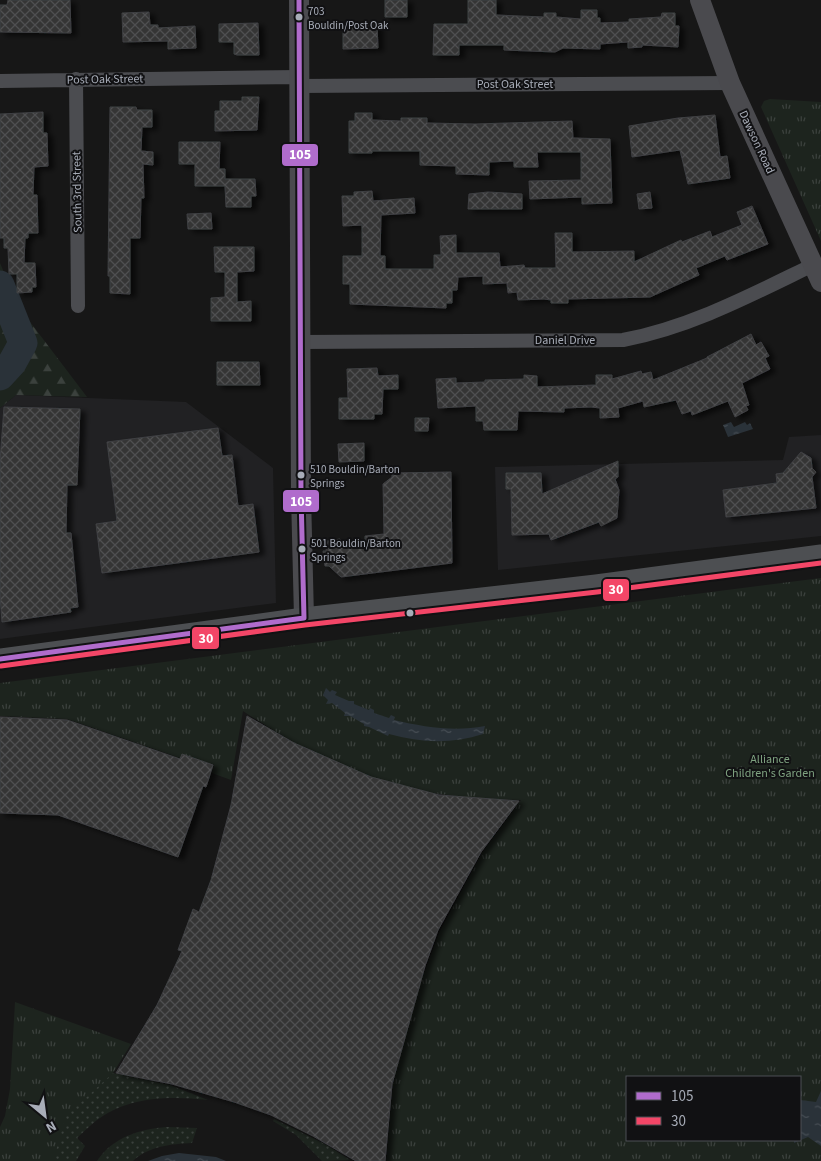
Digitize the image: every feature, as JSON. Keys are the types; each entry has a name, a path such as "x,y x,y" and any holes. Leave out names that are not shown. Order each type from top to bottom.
{"main road":[{"path":"0,659 304,618 603,584 821,555"}],"street":[{"path":"299,0 301,549 304,618"},
{"name":"Dawson Road","path":"700,0 730,83 817,273"},
{"name":"Post Oak Street","path":"0,81 76,79 730,83"},
{"name":"South 3rd Street","path":"76,79 78,306"},
{"name":"Daniel Drive","path":"301,342 623,340 674,328 817,273"}],"shaded area":[{"path":"16,395 186,402 273,468 276,603 0,639 0,408"},
{"path":"821,435 821,536 498,570 495,467 783,460 789,437"}],"green space":[{"path":"770,99 821,102 821,241 761,107 764,101"},
{"path":"0,263 18,306 87,397 16,395 0,408"},
{"name":"Alliance Children's Garden","path":"821,578 821,1161 386,1161 393,1084 414,1000 440,931 482,853 521,800 445,795 389,784 354,772 321,757 289,740 243,711 231,780 212,773 214,765 182,754 180,758 67,719 0,716 0,683"},
{"path":"15,1002 131,1044 113,1073 66,1116 53,1161 0,1161 0,1127 5,1116 10,1089"},
{"path":"113,1073 170,1085 208,1100 152,1099 125,1105 112,1111 97,1120 77,1138 85,1146 76,1161 0,1161"},
{"path":"274,1119 327,1145 350,1160 322,1161 296,1135 273,1121"},
{"path":"167,1127 197,1128 192,1143 168,1145 153,1149 133,1161 97,1161 103,1153 119,1140 137,1132"}],"water":[{"path":"731,422 734,427 745,422 747,425 750,423 753,429 728,437 723,425"},
{"path":"326,688 330,692 332,690 337,692 335,695 349,701 354,701 354,704 374,710 374,713 389,718 391,715 395,717 394,720 439,728 462,729 485,726 483,734 448,741 425,741 389,734 388,736 364,726 364,724 350,716 344,716 345,713 332,703 326,704 328,700 323,695"},
{"path":"821,1091 821,1146 808,1137 801,1140 801,1100 816,1102"},
{"path":"179,1153 216,1157 226,1161 148,1161"}],"building":[{"path":"8,0 70,0 71,33 0,32 0,5 7,5"},
{"path":"385,0 407,0 407,17 385,17"},
{"path":"468,0 496,0 496,15 544,17 544,13 556,13 556,17 581,19 581,10 597,10 597,18 600,18 600,23 629,22 629,19 661,17 662,13 675,13 675,26 679,26 678,47 642,45 642,47 628,48 628,42 600,44 600,49 563,48 555,52 504,50 504,45 459,45 459,55 433,55 434,24 468,24"},
{"path":"149,12 150,25 158,25 158,28 195,26 196,48 168,49 168,41 123,42 122,13"},
{"path":"258,23 259,55 237,55 234,54 234,42 219,42 219,24"},
{"path":"377,23 378,48 343,49 343,24"},
{"path":"242,97 259,97 257,130 215,131 215,111 220,111 220,101 242,101"},
{"path":"110,107 136,107 137,110 152,110 152,127 142,127 141,151 153,152 153,165 143,164 144,198 141,198 140,238 130,238 130,294 110,293 110,276 108,276"},
{"path":"43,112 43,133 47,133 48,166 34,167 33,195 37,195 38,233 28,233 28,238 25,238 24,263 35,263 36,287 32,287 32,292 17,293 17,274 9,274 8,248 4,248 4,238 0,238 0,114"},
{"path":"355,113 372,113 372,120 401,121 401,118 427,118 427,123 475,124 572,121 573,138 610,139 612,203 582,204 582,197 530,199 529,181 581,180 581,152 537,152 538,167 514,167 514,161 489,162 489,175 456,174 456,166 420,165 420,151 349,153 349,121 355,121"},
{"path":"715,115 720,157 727,156 730,178 688,184 680,150 632,157 629,126 678,118"},
{"path":"179,142 220,142 219,169 225,169 225,179 255,179 256,196 251,196 251,207 226,207 225,186 195,186 195,164 179,164"},
{"path":"372,191 373,201 414,198 415,213 381,215 380,256 385,256 385,269 434,269 434,255 441,255 440,236 456,235 456,253 499,253 500,267 524,265 525,268 556,268 555,233 572,233 572,252 634,251 634,262 681,240 682,242 710,231 712,237 742,225 737,212 752,206 768,244 727,260 725,256 696,268 699,275 650,297 568,299 568,303 551,303 551,300 544,299 518,300 517,292 508,293 507,283 483,284 483,276 458,277 457,290 452,290 452,303 446,303 446,308 350,304 350,284 343,284 343,256 362,256 362,225 343,226 342,196 354,196 354,192"},
{"path":"488,192 522,194 522,209 468,209 469,194"},
{"path":"650,192 652,208 639,209 637,194"},
{"path":"211,213 212,229 188,229 187,214"},
{"path":"214,247 254,247 254,271 237,272 237,302 251,301 251,321 211,321 211,298 225,297 225,272 215,272"},
{"path":"751,334 756,345 761,342 769,356 765,358 770,369 742,383 749,405 746,406 748,410 735,417 728,401 692,415 691,411 682,414 676,400 644,407 643,401 618,408 619,417 600,418 600,408 591,407 564,408 564,412 518,411 517,430 484,430 483,421 476,421 476,406 438,408 436,379 456,378 456,383 485,382 485,380 524,379 524,375 537,376 537,387 596,385 596,375 612,375 612,379 641,371 642,374 651,372 653,380 707,358"},
{"path":"217,362 259,362 260,385 217,385"},
{"path":"377,368 378,376 398,375 398,389 383,389 382,414 374,414 374,419 339,419 339,398 348,398 347,369"},
{"path":"4,407 80,409 77,485 67,485 66,533 71,533 78,607 70,608 71,612 2,622 0,595 0,461"},
{"path":"415,418 429,418 428,431 415,431"},
{"path":"218,428 222,456 232,455 238,506 253,504 259,552 102,573 96,524 117,521 107,442"},
{"path":"364,443 364,461 339,462 338,444"},
{"path":"801,452 811,458 812,468 816,472 812,477 816,508 726,517 723,490 777,483 776,474 783,473"},
{"path":"618,461 618,477 615,479 619,490 617,518 601,526 599,522 551,540 549,534 512,535 511,489 506,489 506,473 541,473 542,494"},
{"path":"451,472 452,563 341,577 329,566 325,566 323,551 326,551 327,541 340,539 341,545 365,542 365,536 384,534 383,484 392,477 392,473"},
{"path":"247,716 294,743 371,777 439,795 519,801 481,852 438,930 425,966 392,1084 385,1161 356,1161 313,1136 271,1115 234,1102 172,1084 116,1073 157,1005 182,951 178,950 193,909 199,912 211,880 231,805"},
{"path":"0,717 67,720 180,759 182,754 213,765 206,787 203,786 178,857 58,815 0,813"}],"waterway":[{"path":"0,285 23,343 12,363 0,376"}],"transit line":[{"name":"105","path":"299,0 301,495 304,618"},
{"name":"30","path":"1,666 305,625 597,592 821,563"},
{"name":"105","path":"0,659 304,618"}],"place":[{"name":"703 Bouldin/Post Oak","path":"299,17"},
{"name":"510 Bouldin/Barton Springs","path":"301,475"},
{"name":"501 Bouldin/Barton Springs","path":"302,549"}]}
